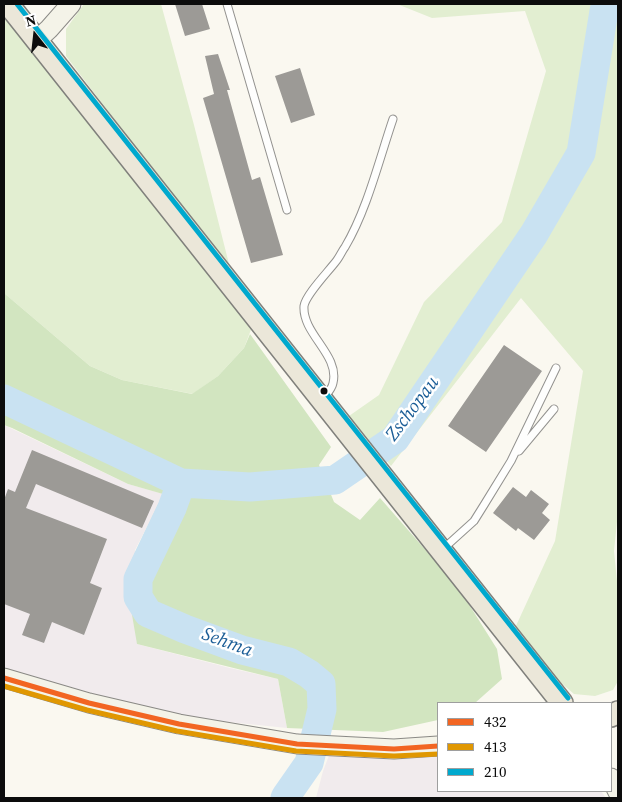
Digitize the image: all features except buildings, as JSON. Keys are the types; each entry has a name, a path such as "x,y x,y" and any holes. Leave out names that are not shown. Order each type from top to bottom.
{"main road":[{"path":"8,4 561,702"},
{"path":"36,40 49,29 71,4"},
{"path":"4,678 89,703 180,724 298,744 394,750 437,746"},
{"path":"612,780 618,792"}],"lane":[{"path":"226,4 287,210"},
{"path":"322,400 334,382 332,367 304,316 305,302 337,260 354,232 393,119"},
{"path":"441,551 474,521 511,461 556,368"},
{"path":"511,461 554,409"}],"shaded area":[{"path":"4,425 128,484 164,494 135,550 137,644 278,679 287,728 179,717 87,694 4,670"},
{"path":"330,753 437,754 437,792 602,792 606,798 316,798"}],"green space":[{"path":"84,4 161,4 231,272 66,56 66,29"},
{"path":"397,4 618,4 618,512 614,551 618,591 618,681 613,690 595,696 574,694 559,681 515,628 555,541 583,371 521,298 391,466 349,416 379,395 424,302 502,222 546,71 525,11 432,18"},
{"path":"4,14 252,327 244,348 218,376 193,394 122,380 90,366 4,293"},
{"path":"4,293 90,366 122,380 192,394 218,376 244,348 250,334 331,447 319,465 334,502 360,520 380,498 458,587 497,649 502,679 476,702 437,702 437,720 383,732 287,728 278,679 137,644 125,574 163,494 128,484 4,425"}],"waterway":[{"name":"Zschopau","path":"4,399 181,483 250,487 335,480 395,439 534,234 581,153 606,4"},
{"name":"Sehma","path":"181,483 172,508 138,579 138,597 148,613 242,650 289,662 321,684 322,709 309,763 285,798"}],"transit line":[{"name":"210","path":"17,4 568,698"},
{"name":"432","path":"4,678 89,703 179,724 297,744 394,749 437,746"},
{"name":"413","path":"4,686 87,710 177,731 296,751 394,756 437,754"}]}
